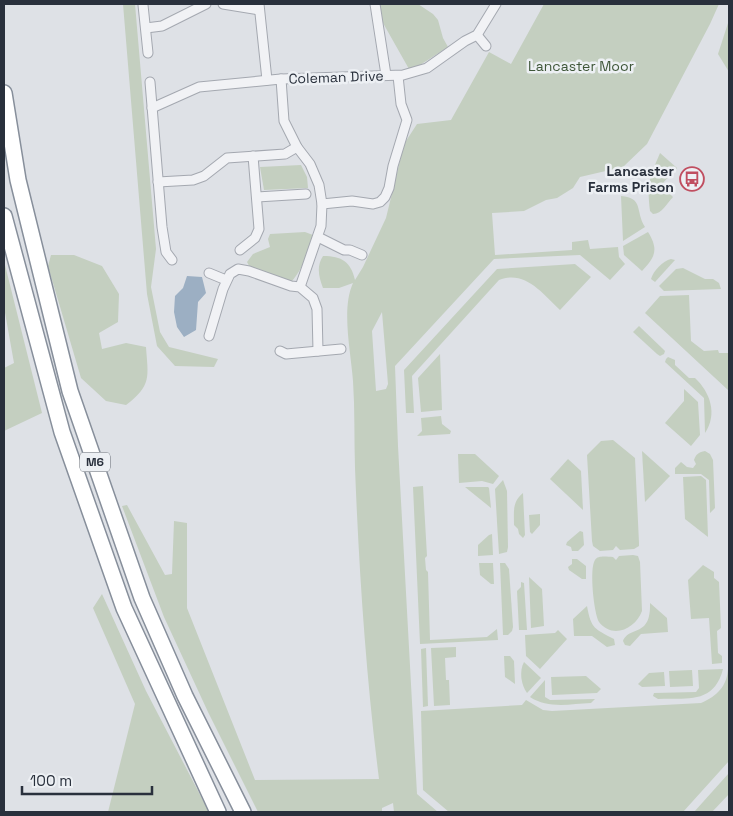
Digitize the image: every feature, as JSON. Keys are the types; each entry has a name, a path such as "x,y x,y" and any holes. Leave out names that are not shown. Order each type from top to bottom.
{"highway":[{"name":"M6","path":"4,93 18,180 70,391 142,598 185,696 243,812"},
{"name":"M6","path":"4,216 62,432 124,608 218,812"}],"street":[{"path":"146,28 162,26 206,4"},
{"path":"223,4 259,7 267,80"},
{"path":"375,4 386,75"},
{"name":"Coleman Drive","path":"152,108 199,87 281,79 398,76 427,68 465,41 477,35 496,4"},
{"path":"143,5 148,52"},
{"path":"477,35 486,46"},
{"path":"322,204 352,201 373,204 380,202 385,197 407,120 401,104 398,76"},
{"path":"281,79 284,121 297,148 310,164 319,185 322,204 321,226 300,287"},
{"path":"150,82 166,252 172,260"},
{"path":"158,182 193,180 204,176 227,158 285,154 297,148"},
{"path":"240,250 258,233 253,156"},
{"path":"257,197 306,194"},
{"path":"318,237 344,250 350,250 362,255"},
{"path":"208,336 226,280 230,274 238,269 249,270 291,286 300,287 314,298 317,309 318,351"},
{"path":"209,273 226,280"},
{"path":"280,351 286,354 341,349"}],"green space":[{"path":"123,4 135,4 156,249 151,287 160,332 169,347 218,359 214,367 175,366 157,346 147,294"},
{"path":"379,4 418,4 433,14 438,20 443,38 448,47 420,65 409,69 383,23"},
{"name":"Lancaster Moor","path":"544,4 719,4 647,144 623,167 580,177 573,188 557,198 546,200 524,211 492,213 495,255 572,250 572,242 588,240 590,249 618,247 619,257 625,264 610,280 580,255 494,259 395,366 417,794 438,812 394,812 393,803 382,808 382,812 258,812 208,712 164,617 122,506 127,505 165,575 172,574 174,521 187,523 187,608 255,780 379,779 364,624 355,468 354,392 347,318 349,293 353,283 339,288 323,288 319,276 319,264 323,256 335,257 345,261 351,269 355,280 386,218 404,144 417,124 451,120 489,52 511,64","holes":["382,312 388,384 386,389 376,391 372,331"]},
{"path":"729,20 729,72 718,54"},
{"path":"660,153 677,168 661,185 673,197 662,210 653,214 650,211 649,187 651,175"},
{"path":"301,165 307,177 308,188 264,190 260,167"},
{"path":"621,196 633,199 636,202 645,227 623,241"},
{"path":"305,232 313,235 303,265 292,281 280,282 253,273 247,262 253,254 270,247 268,239 270,234"},
{"path":"648,232 654,244 654,253 650,262 642,271 624,255 623,246"},
{"path":"51,255 74,255 102,266 119,294 118,322 99,333 102,349 126,343 146,347 147,373 144,386 126,405 106,401 81,378 48,266"},
{"path":"671,259 675,260 655,282 651,279 659,267"},
{"path":"4,261 42,413 4,431 4,368 14,363 4,307"},
{"path":"575,264 591,277 560,310 540,290 525,281 517,278 499,280 412,376 414,413 406,413 404,370 497,269"},
{"path":"683,268 705,279 713,279 719,283 721,289 664,291 659,286 676,269"},
{"path":"689,295 691,341 704,351 718,350 719,353 729,353 729,428 728,390 645,313 660,296"},
{"path":"639,326 665,351 664,354 660,356 657,354 633,332"},
{"path":"440,354 442,410 421,412 418,378"},
{"path":"668,357 675,360 675,365 689,378 695,378 705,390 712,411 709,426 705,433 704,398 665,362"},
{"path":"684,389 698,402 700,435 691,446 665,423 684,401"},
{"path":"441,416 442,424 451,431 450,434 417,436 422,431 421,418"},
{"path":"613,440 635,458 639,546 634,549 620,550 616,546 613,550 600,551 593,546 592,541 587,455 601,441"},
{"path":"642,451 670,476 645,502"},
{"path":"705,451 710,454 713,460 715,508 710,513 709,480 701,474 675,474 675,468 681,462 687,467 693,468 696,464 694,460 696,456"},
{"path":"458,454 475,454 499,476 493,484 482,481 459,483"},
{"path":"568,459 581,471 583,510 550,479"},
{"path":"701,476 706,480 708,537 685,519 683,477"},
{"path":"503,480 507,491 508,547 507,552 499,554 495,489"},
{"path":"423,486 430,640 487,637 497,629 498,640 420,644 413,487"},
{"path":"465,487 488,487 491,508"},
{"path":"523,493 525,535 523,538 514,525 514,508 519,496"},
{"path":"540,514 540,525 532,534 530,532 529,515"},
{"path":"580,531 583,532 584,545 578,551 572,551 571,547 566,545 567,542"},
{"path":"492,534 493,555 478,556 478,545"},
{"path":"619,556 638,556 640,562 642,611 635,622 629,627 624,630 611,630 599,622 595,610 593,565 596,558 600,557 613,557 616,560"},
{"path":"572,559 577,559 586,566 586,579 582,579 569,570 568,567 572,564"},
{"path":"479,563 493,563 494,584 491,584 480,575"},
{"path":"500,563 505,563 509,569 513,627 508,635 503,635"},
{"path":"703,565 714,572 714,578 719,582 721,628 717,631 718,653 722,656 722,663 712,664 709,618 691,619 688,580"},
{"path":"529,577 542,589 544,626 531,628"},
{"path":"521,582 524,583 527,630 519,630 517,591 521,587"},
{"path":"102,594 146,691 209,812 108,812 135,704 93,608"},
{"path":"650,603 667,618 668,632 641,634 630,646 625,645 623,641 626,636 640,629 647,621"},
{"path":"587,606 592,624 598,630 614,639 615,645 607,647 592,636 574,636 573,619"},
{"path":"558,630 567,639 540,669 526,656 525,635 555,633"},
{"path":"456,647 456,657 445,658 446,680 449,680 450,705 434,706 431,648"},
{"path":"426,648 428,706 423,707 421,649"},
{"path":"504,656 510,656 514,661 515,684 505,677"},
{"path":"524,662 541,678 527,693 521,678"},
{"path":"723,669 719,680 706,694 689,698 658,699 653,696 654,693 696,692 699,688 698,670"},
{"path":"728,669 729,761 683,812 449,812 423,790 421,711 522,705 526,700 543,710 552,711 701,703 720,690 726,680"},
{"path":"692,670 693,686 670,687 669,671"},
{"path":"664,672 665,686 642,687 638,684 649,673"},
{"path":"586,676 601,689 597,693 552,695 551,677"},
{"path":"545,680 545,697 550,700 595,699 591,703 559,705 544,703 530,697"},
{"path":"729,773 729,794 712,812 694,812"}],"water":[{"path":"187,276 202,277 206,293 198,302 196,330 184,337 177,327 174,312 175,296 183,288"}],"place":[{"name":"Lancaster Farms Prison","path":"692,179"}]}
